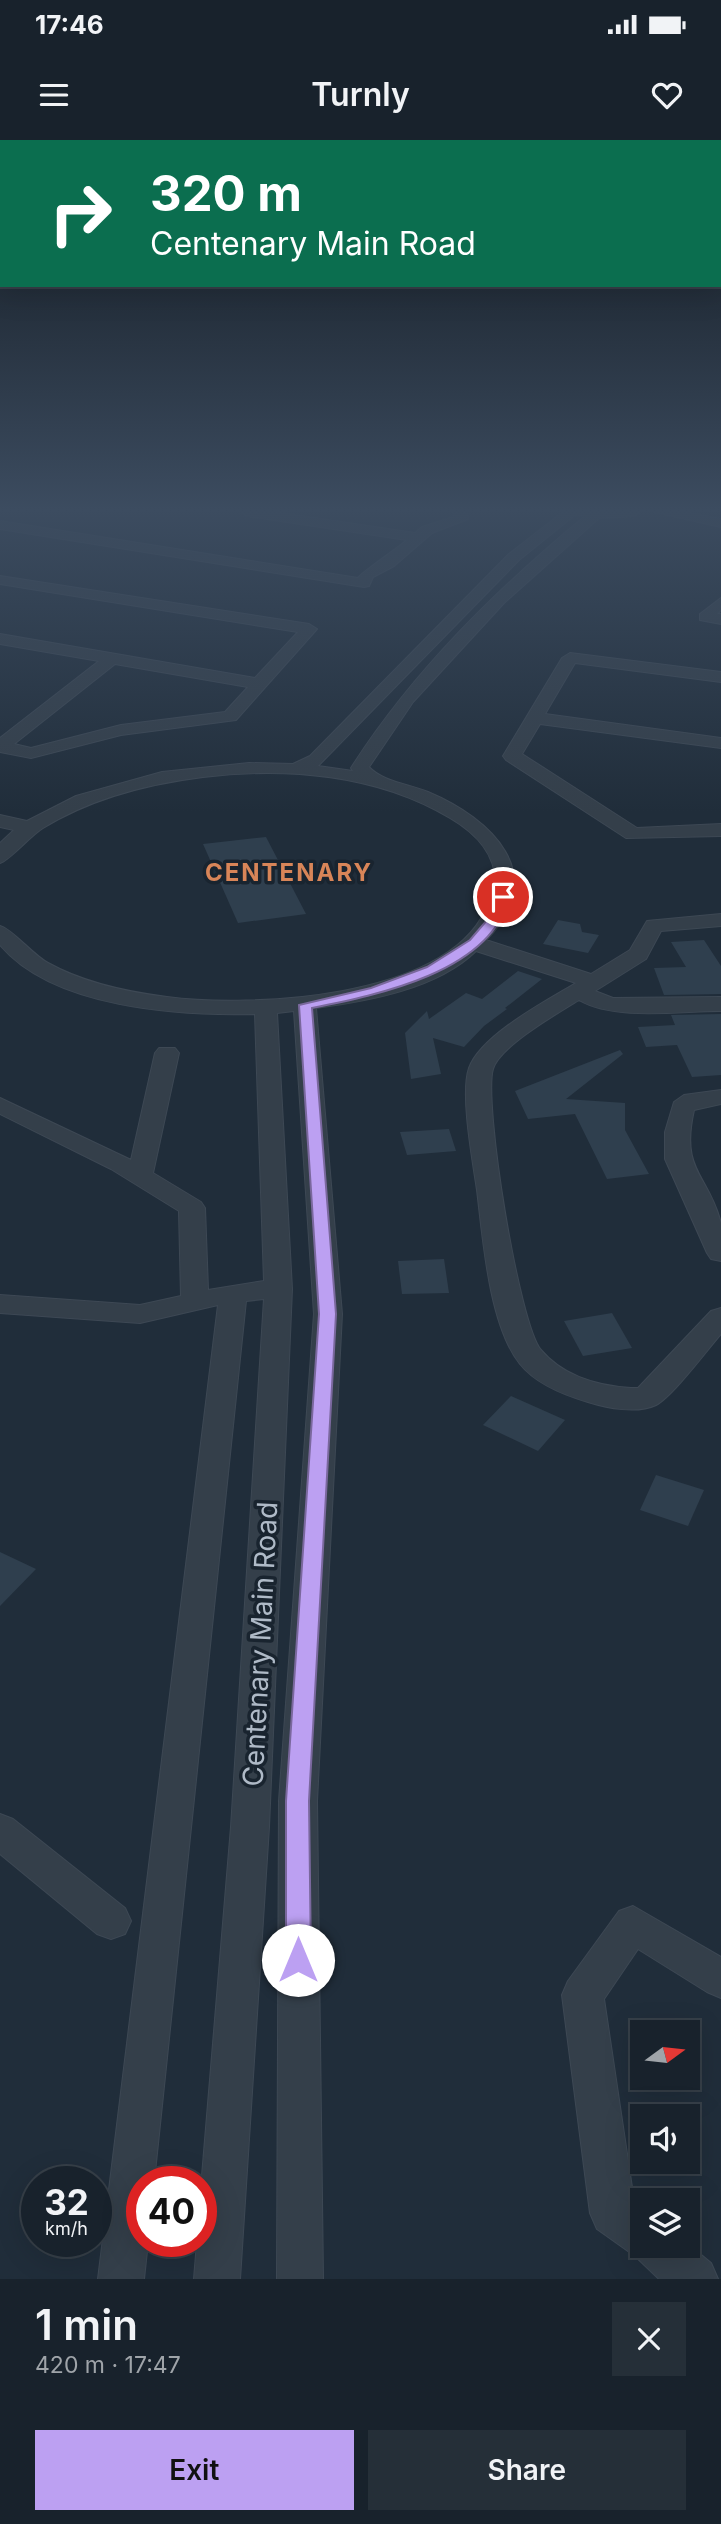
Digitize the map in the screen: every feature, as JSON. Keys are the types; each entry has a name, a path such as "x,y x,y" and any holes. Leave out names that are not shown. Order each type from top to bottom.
{"street":[{"path":"0,747 31,753 121,730 230,716 309,629 201,612"},
{"path":"293,770 316,760 461,612"},
{"path":"370,779 360,768 373,744 437,666 488,612"},
{"path":"711,612 705,617 721,619"},
{"path":"0,639 260,684"},
{"path":"0,747 112,658"},
{"path":"721,677 570,658 512,756 633,834 721,830"},
{"path":"535,718 721,743"},
{"path":"0,857 30,827 67,806 111,789 162,777 215,771 293,770 370,779 436,803 473,825 498,852 507,881 500,912 474,943 432,970 386,987 305,1005 267,1009 198,1008 133,1000 88,987 32,962 0,932"},
{"path":"0,821 30,827"},
{"path":"721,920 654,925 638,954 538,1016 488,1058 478,1080 487,1176 506,1292 522,1345 543,1369 569,1383 615,1399 647,1397 721,1318"},
{"path":"474,943 587,986 600,1003 721,1004"},
{"name":"Centenary Main Road","path":"300,2279 298,1801 328,1314 305,1005"},
{"name":"Centenary Main Road","path":"218,2279 250,1827 278,1289 267,1009"},
{"path":"140,1176 167,1053"},
{"path":"721,1097 693,1100 683,1107 677,1132 678,1159 721,1253"},
{"path":"0,1105 140,1176 192,1208 195,1302"},
{"path":"0,1304 140,1314 233,1293 278,1289"},
{"path":"121,2279 233,1293"},
{"path":"0,1831 111,1921"},
{"path":"630,2226 613,2213 583,1995 633,1924 721,1979"},
{"path":"669,2258 695,2279"}],"building":[{"path":"266,837 306,914 238,923 203,844"},
{"path":"558,920 580,924 582,932 599,935 588,953 543,944"},
{"path":"704,940 721,966 721,994 664,995 654,968 686,967 671,942"},
{"path":"518,971 542,979 484,1026 464,1047 433,1038 441,1074 411,1079 405,1033 427,1011 429,1019 466,993 482,999"},
{"path":"721,1014 721,1075 692,1077 677,1045 646,1047 638,1027 675,1025 671,1015"},
{"path":"620,1050 623,1054 566,1099 625,1103 625,1130 649,1174 607,1179 575,1114 528,1119 515,1091"},
{"path":"449,1129 456,1151 407,1155 400,1132"},
{"path":"444,1259 449,1293 402,1294 398,1261"},
{"path":"612,1313 632,1348 583,1356 564,1321"},
{"path":"511,1396 565,1420 538,1451 483,1425"},
{"path":"656,1475 704,1490 688,1526 640,1510"},
{"path":"0,1552 36,1569 0,1606"}],"district":[{"name":"CENTENARY","path":"289,873"}],"route":[{"path":"298,1960 298,1801 328,1314 305,1005 374,991 432,970 474,943 500,912 503,897"}]}
